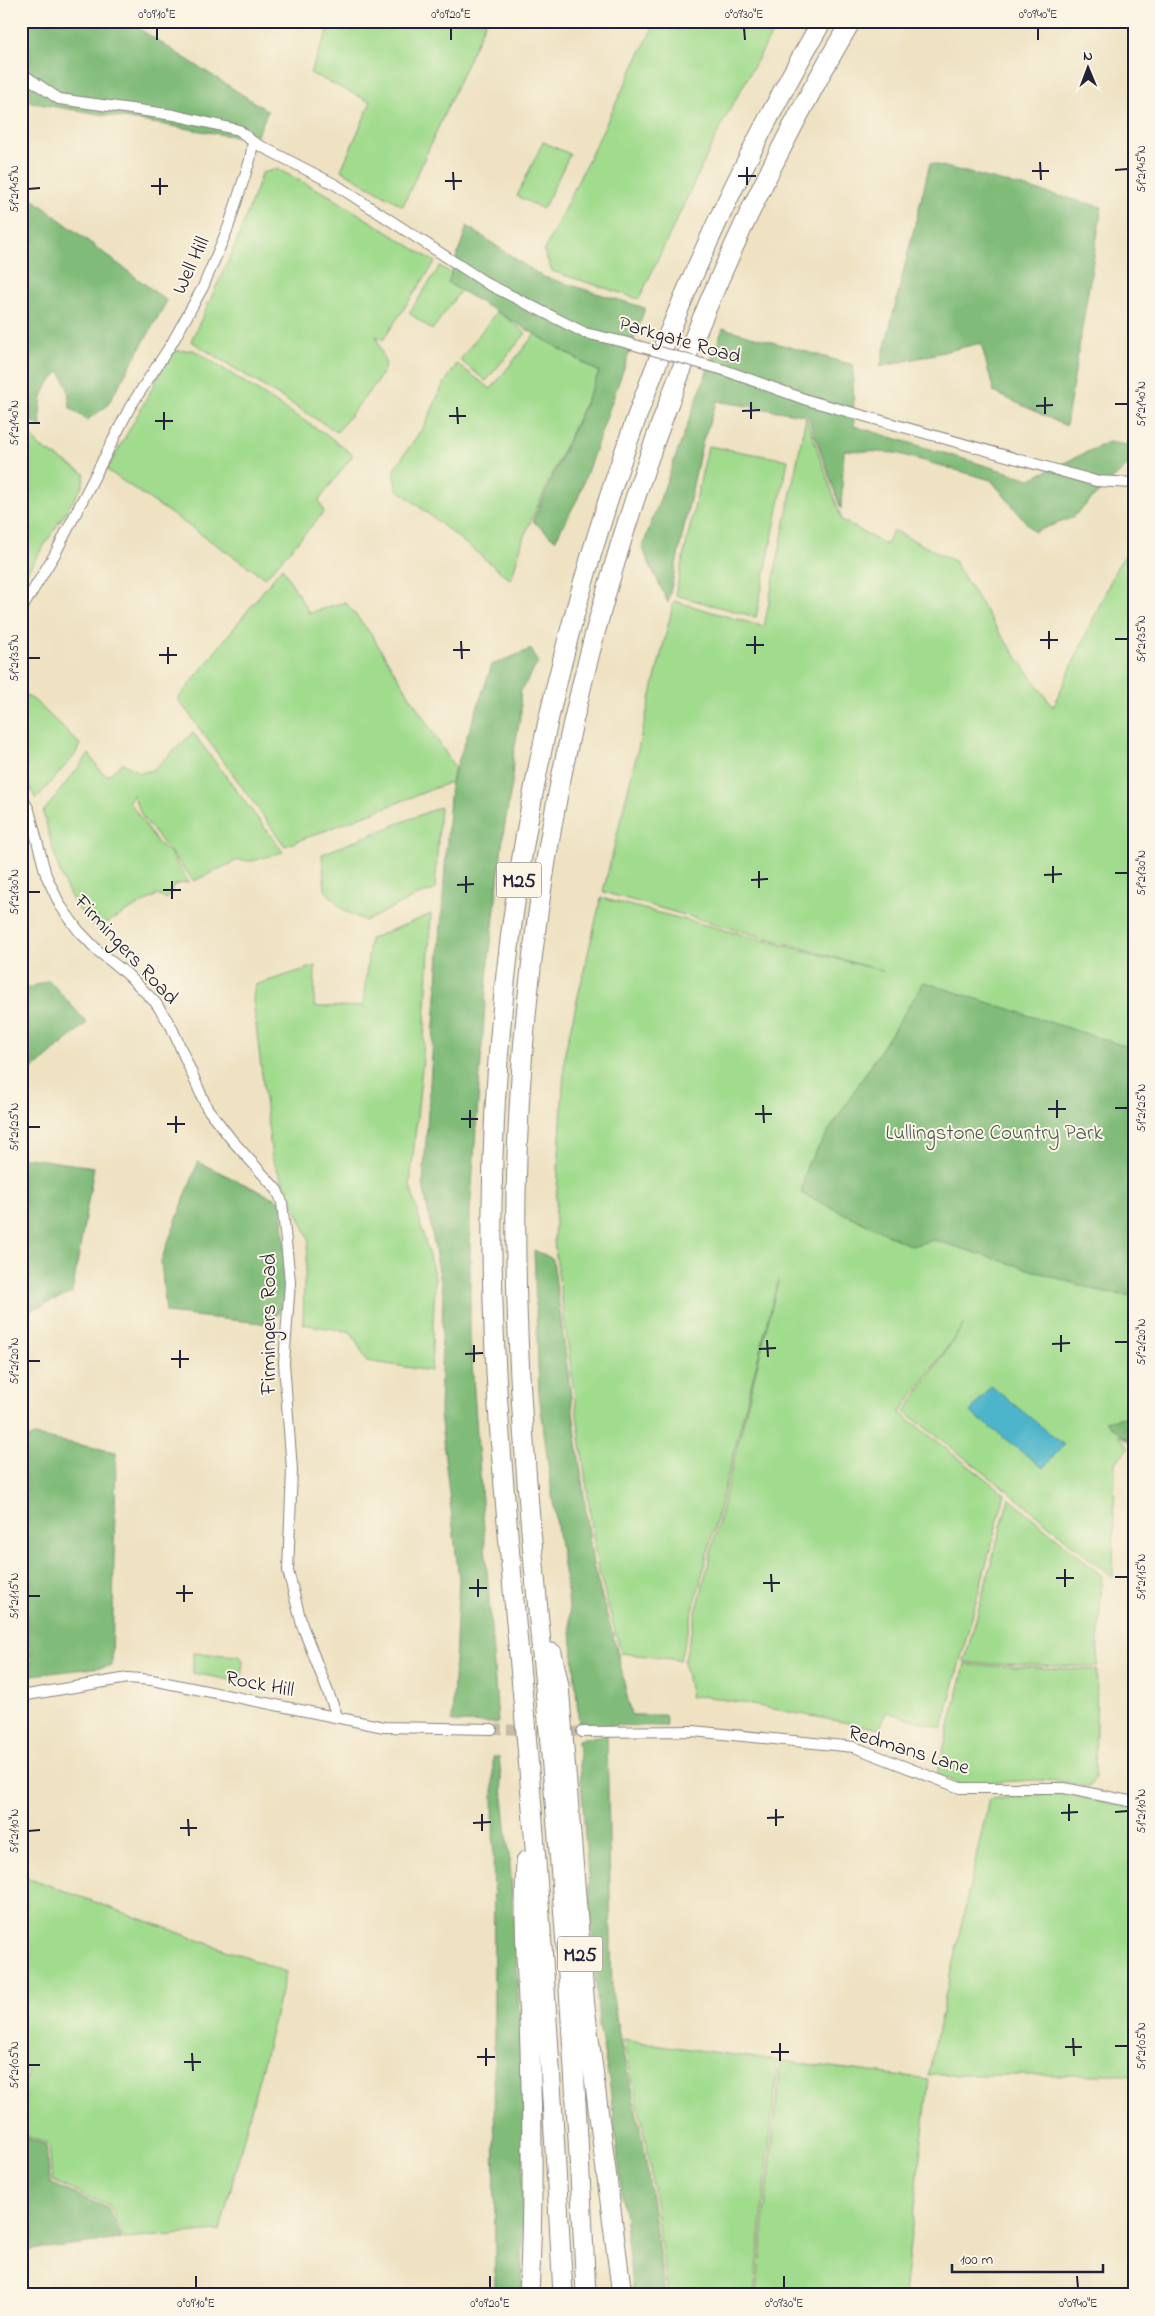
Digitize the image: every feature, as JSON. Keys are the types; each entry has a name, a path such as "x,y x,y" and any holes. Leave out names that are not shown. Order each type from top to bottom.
{"highway":[{"name":"M25","path":"562,2295 550,2065 531,1794 496,1405 491,1269 492,1172 498,1066 509,951 521,865 545,736 570,633 598,533 637,416 710,236 768,119 822,21"},
{"name":"M25","path":"586,2295 566,1944 520,1387 516,1301 516,1187 523,1054 530,986 546,860 560,783 585,670 627,520 672,391 708,302 744,223 800,110 851,21"},
{"name":"M25","path":"539,1614 556,1667 559,1686 585,2006 622,2295"},
{"name":"M25","path":"529,2295 532,2134 524,1915 531,1794"}],"street":[{"path":"21,72 59,99 174,115 239,130 253,142"},
{"name":"Parkgate Road","path":"253,142 336,185 488,284 585,333 724,370 807,400 1096,481 1134,483"},
{"name":"Well Hill","path":"21,610 55,554 130,407 172,343 202,287 228,228 250,160 253,142"},
{"name":"Firmingers Road","path":"21,796 29,810 46,875 60,906 78,930 98,951 127,974 155,1002 171,1026 207,1108 231,1139 277,1190 282,1202 290,1282 284,1363 292,1470 288,1571 302,1625 338,1718"},
{"name":"Rock Hill","path":"21,1696 128,1678 152,1680 384,1727 492,1729"},
{"name":"Redmans Lane","path":"582,1732 693,1731 854,1747 960,1788 1064,1788 1134,1802"}],"green space":[{"path":"21,21 131,21 130,23 268,111 255,140 21,101"},
{"path":"332,21 486,21 403,206 341,170 371,102 310,73"},
{"path":"656,21 779,21 723,122 639,299 552,271 544,251"},
{"path":"543,142 570,154 543,209 517,196"},
{"path":"930,163 1102,207 1066,426 994,392 981,343 880,367"},
{"path":"277,169 330,196 435,262 383,340 376,336 386,365 377,382 337,432 191,341 235,246 262,173"},
{"path":"21,190 167,301 107,406 87,420 70,408 68,389 60,371 48,385 42,397 40,410 41,427 21,415"},
{"path":"467,226 541,276 645,308 578,498 555,540 533,521 599,372 448,283"},
{"path":"440,266 466,283 432,330 409,313"},
{"path":"497,311 526,333 486,381 460,360"},
{"path":"723,328 853,365 854,426 1030,479 1108,442 1134,446 1134,459 1072,518 1034,532 991,480 896,453 844,450 841,509 808,416 717,401 702,443 668,603 642,548"},
{"path":"535,334 599,372 524,536 511,580 396,488 394,469 426,423 442,387 457,364 491,389"},
{"path":"194,350 331,438 353,455 319,500 324,512 265,578 107,470 173,351"},
{"name":"Lullingstone Country Park","path":"806,417 842,520 886,545 893,530 954,561 999,632 1053,707 1117,567 1134,543 1134,1443 1118,1435 1129,1447 1115,1463 1113,1578 1008,1491 905,1412 964,1324 900,1413 1005,1494 942,1728 886,1712 880,1729 705,1696 691,1698 684,1662 778,1281 680,1660 621,1653 597,1565 554,1241 565,1052 601,898 883,971 603,892 674,601 764,627"},
{"path":"21,426 26,428 39,446 85,474 82,487 21,581"},
{"path":"708,446 788,460 756,617 675,595"},
{"path":"282,567 309,613 345,602 371,634 455,768 451,782 285,846 178,699"},
{"path":"531,649 538,663 520,692 521,712 513,757 512,784 504,829 487,977 470,1212 470,1336 498,1723 452,1722 459,1579 440,1414 443,1293 423,1184 451,782 492,665"},
{"path":"21,692 35,701 80,744 75,755 36,799 21,772"},
{"path":"193,733 283,852 252,861 238,860 194,881 143,818 133,795 129,801 156,841 170,853 189,882 174,885 167,899 157,895 97,928 85,917 67,890 43,812 89,754 102,773 108,775 123,763 140,773 153,770"},
{"path":"440,807 435,890 418,895 366,921 344,911 325,890 322,854"},
{"path":"431,914 423,1058 410,1185 435,1278 431,1371 367,1361 351,1332 303,1324 304,1286 309,1239 272,1158 253,1000 255,985 315,966 314,1007 363,1006 370,939"},
{"path":"49,980 87,1023 21,1079 21,991"},
{"name":"Lullingstone Country Park","path":"924,982 1134,1049 1134,1296 1105,1293 934,1240 911,1246 801,1193 807,1165"},
{"path":"21,1157 94,1167 72,1293 21,1314"},
{"path":"198,1162 282,1202 288,1297 271,1324 166,1313 161,1261"},
{"path":"534,1250 553,1259 593,1565 618,1654 631,1715 665,1715 667,1726 579,1725 568,1596 552,1495 539,1392"},
{"path":"1134,1415 1134,1441 1124,1437 1105,1421"},
{"path":"35,1436 116,1452 112,1666 32,1675 21,1568 21,1440"},
{"path":"1009,1498 1102,1576 1097,1667 964,1663"},
{"path":"193,1653 240,1656 243,1661 241,1682 193,1673"},
{"path":"965,1665 1097,1670 1095,1778 1089,1787 1059,1781 1036,1780 960,1784 937,1774"},
{"path":"607,1734 612,1992 620,2040 643,2141 665,2295 633,2295 610,2086 599,2025 578,1740"},
{"path":"493,1757 499,1757 511,1876 524,2095 522,2295 495,2295"},
{"path":"1061,1793 1134,1808 1134,2075 928,2075 989,1799"},
{"path":"21,1875 286,1972 220,2231 123,2239 111,2207 52,2181 49,2144 21,2134 21,2090 29,2073 21,2071"},
{"path":"623,2040 778,2061 754,2295 668,2295 646,2139"},
{"path":"781,2061 929,2079 904,2295 756,2295"},
{"path":"21,2136 46,2145 50,2183 109,2209 121,2239 21,2251"}],"water":[{"path":"991,1386 1064,1445 1043,1468 970,1412"}],"tunnel":[{"path":"492,1729 582,1732"}]}
